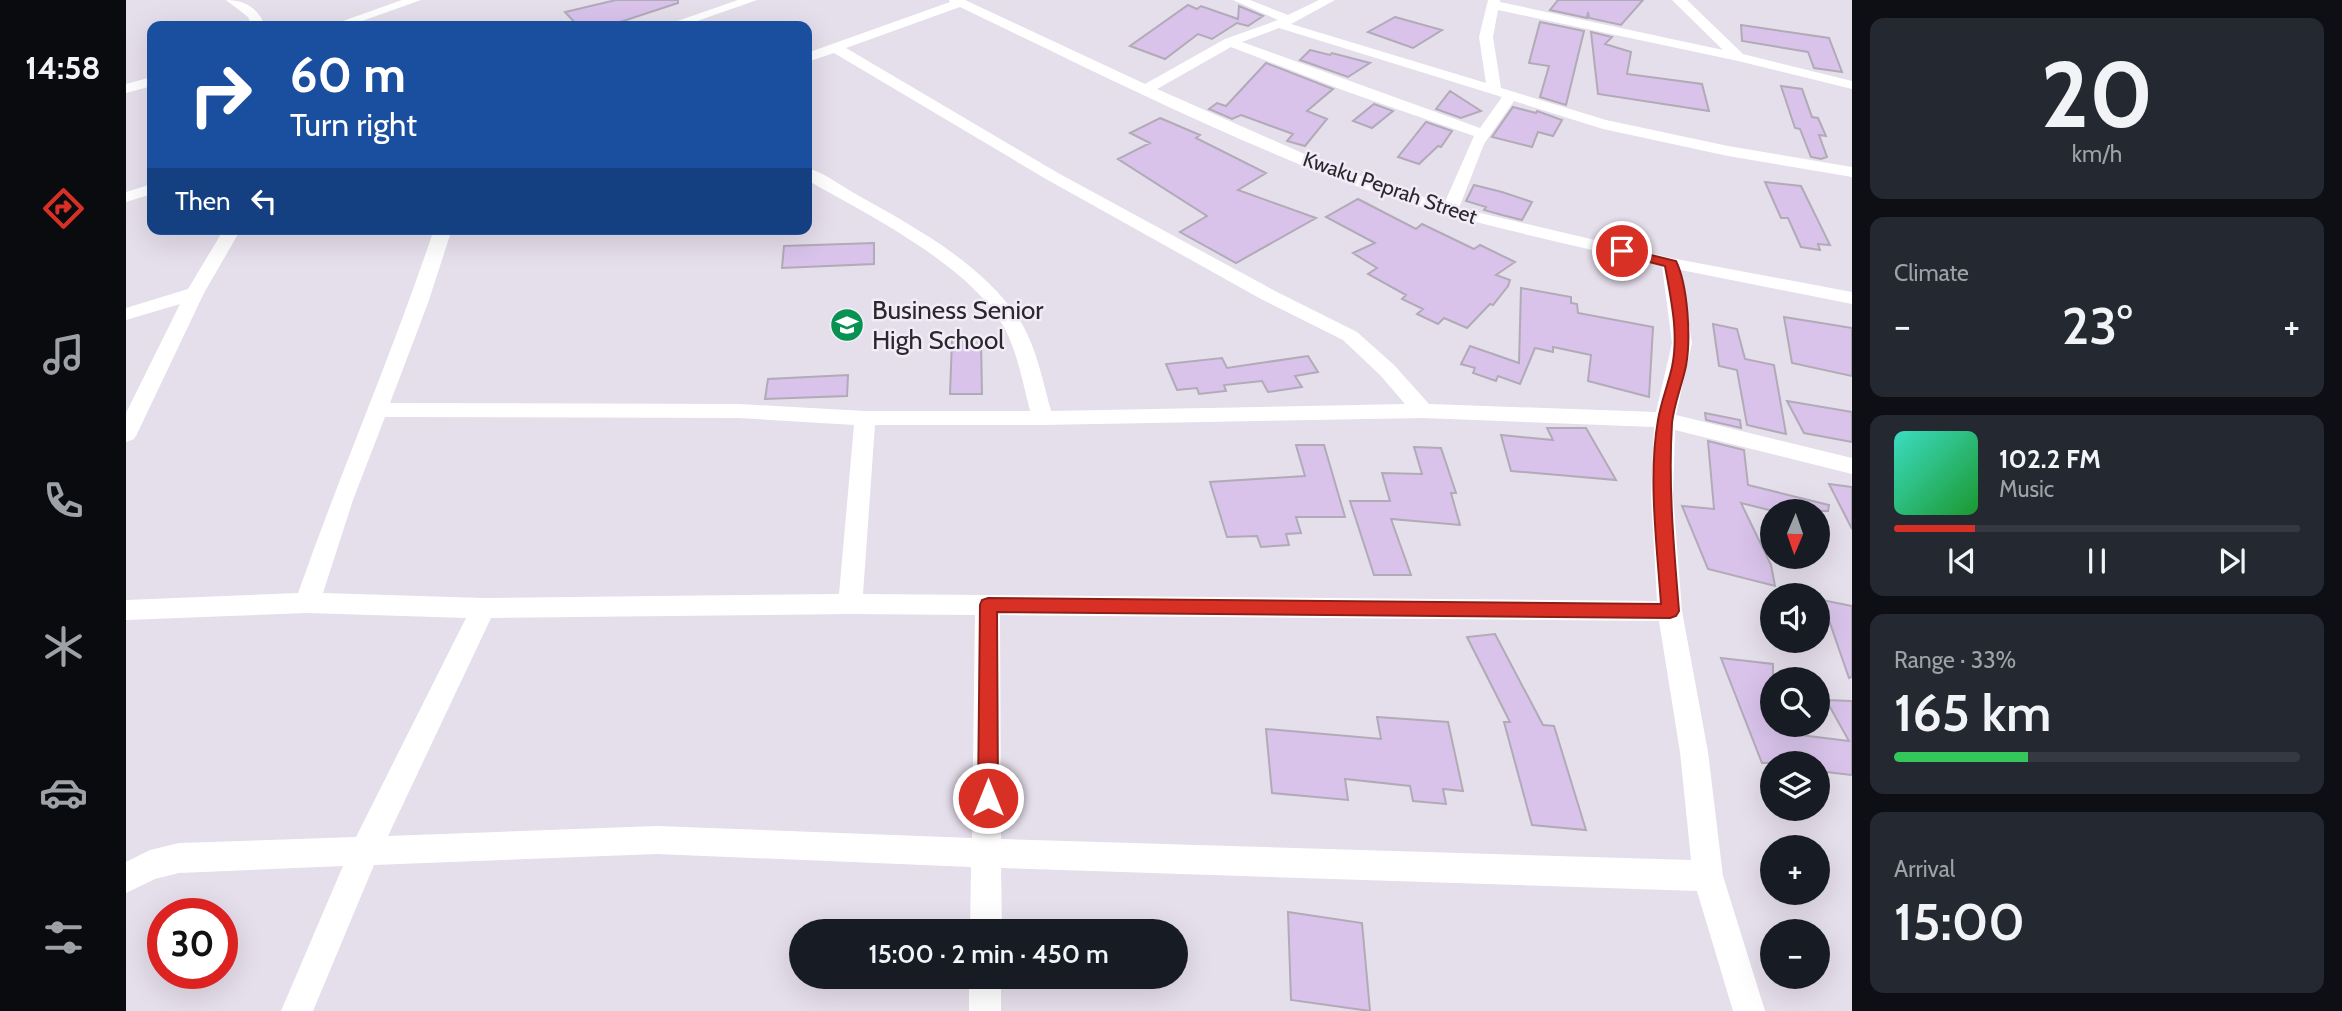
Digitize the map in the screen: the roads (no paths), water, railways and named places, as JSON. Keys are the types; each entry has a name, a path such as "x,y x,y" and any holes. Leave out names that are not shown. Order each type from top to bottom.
{"street":[{"path":"232,0 254,15 256,21"},
{"path":"351,21 415,0"},
{"path":"686,21 751,0"},
{"path":"1239,0 1285,22 1510,96 1637,132 1852,172"},
{"path":"1147,89 1230,42 1285,22 1329,0"},
{"path":"1678,0 1687,5 1738,57"},
{"path":"812,56 957,1"},
{"name":"Kwaku Peprah Street","path":"957,1 1219,124 1328,170 1449,211 1671,263 1852,298"},
{"path":"1494,90 1486,37 1494,3 1852,85"},
{"path":"1230,42 1363,93 1483,134"},
{"path":"836,48 1052,176 1268,295 1350,336 1387,370 1423,411"},
{"path":"126,89 147,83"},
{"path":"1449,211 1476,144 1510,96"},
{"path":"812,176 881,214 976,280 1013,326 1043,418"},
{"path":"126,197 147,191"},
{"path":"127,431 195,293 229,235"},
{"path":"307,603 419,303 441,235"},
{"path":"1671,263 1682,343 1665,420 1662,495 1670,611 1694,752 1708,876 1749,1011"},
{"path":"126,314 195,293"},
{"path":"377,410 739,411 864,418 1043,418 1423,411 1665,420 1852,466"},
{"path":"850,604 864,418"},
{"path":"126,610 307,603 483,608 850,604 1670,611"},
{"path":"986,919 988,605"},
{"path":"297,1011 364,853 483,608"},
{"path":"126,878 150,865 179,858 364,853 657,839 987,853 1708,876"},
{"path":"985,989 985,1011"}],"place":[{"name":"Business Senior High School","path":"847,325"}]}
